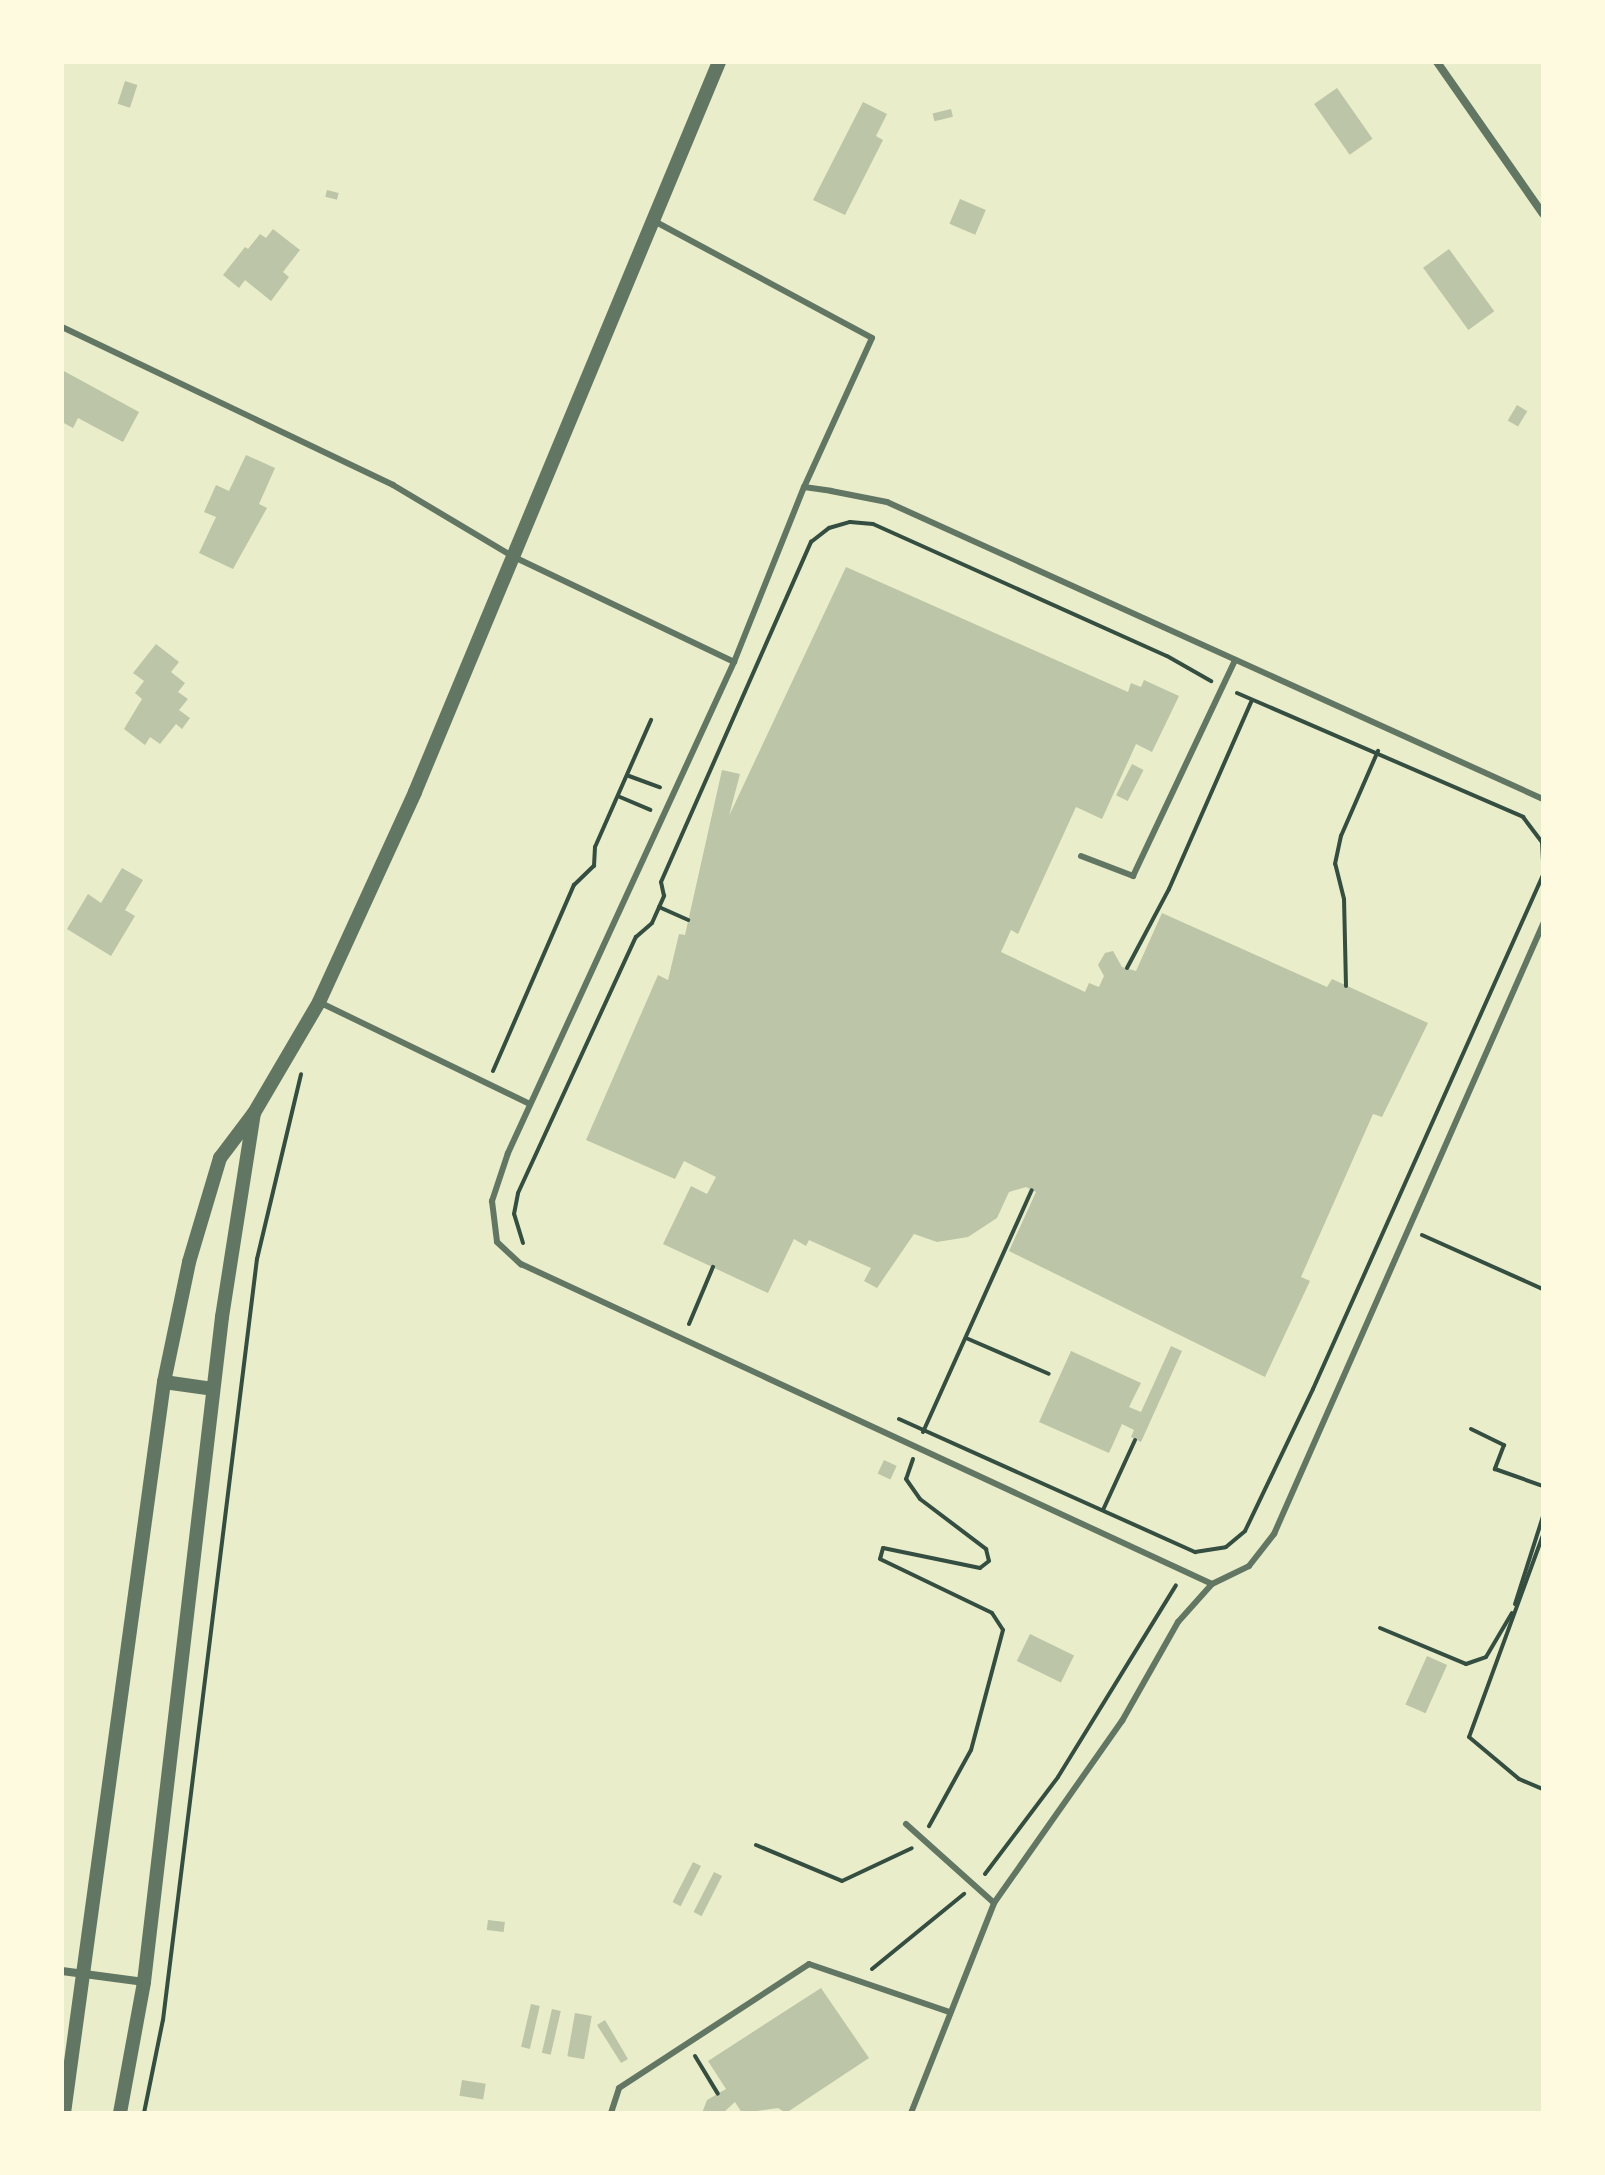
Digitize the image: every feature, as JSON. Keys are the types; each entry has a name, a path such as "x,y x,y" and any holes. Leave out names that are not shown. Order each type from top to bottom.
{"street":[{"path":"64,2113 87,1975 164,1382 189,1262 220,1158 254,1113 319,1002 514,557 656,222 719,62"},
{"path":"1437,62 1543,214"},
{"path":"120,2113 144,1982 213,1389 254,1113"},
{"path":"164,1382 213,1389"},
{"path":"62,1971 144,1982"}],"lane":[{"path":"656,222 872,338 804,487 734,662 530,1104 492,1201 497,1242 521,1264 1212,1584"},
{"path":"62,327 393,485 514,557 734,662"},
{"path":"804,487 887,502 1543,799"},
{"path":"1081,856 1133,876 1235,660"},
{"path":"911,2113 994,1903 1122,1721 1178,1622 1212,1584 1249,1566 1274,1534 1543,924"},
{"path":"319,1002 530,1104"},
{"path":"906,1824 994,1903"},
{"path":"611,2113 619,2088 809,1964 949,2012"}],"path":[{"path":"524,1247 514,1214 518,1193 636,937 652,923 659,907 661,882 811,542 829,528 850,522 873,524 1167,656 1252,700 1378,751 1523,817 1542,842 1543,863"},
{"path":"1127,968 1169,889 1252,700"},
{"path":"486,1083 574,885 594,866 595,847 651,720"},
{"path":"1346,986 1349,950 1335,864 1341,836 1378,751"},
{"path":"884,1413 1203,1553 1226,1547 1245,1531 1391,1221 1543,875"},
{"path":"659,907 688,920"},
{"path":"190,1800 257,1259 307,1062"},
{"path":"756,1845 842,1881 872,1870 920,1838 971,1750 1003,1630 992,1613 880,1559 883,1548 980,1568 989,1561 986,1549 920,1499 906,1479 924,1430 1032,1190"},
{"path":"1391,1221 1543,1289"},
{"path":"688,1325 713,1267"},
{"path":"674,1319 702,1332"},
{"path":"966,1338 1049,1374"},
{"path":"1471,1429 1504,1445 1495,1469 1543,1486"},
{"path":"1103,1511 1135,1440"},
{"path":"1380,1628 1466,1664 1486,1657 1505,1616 1511,1617 1543,1516"},
{"path":"1543,1535 1469,1737 1519,1779 1543,1789"}],"building":[{"path":"125,81 137,85 130,108 118,104"},
{"path":"1337,88 1373,139 1350,155 1314,104"},
{"path":"863,102 887,114 876,136 883,140 845,215 813,200"},
{"path":"951,109 953,117 934,121 933,114"},
{"path":"327,190 339,193 337,200 325,197"},
{"path":"960,199 986,210 975,235 949,224"},
{"path":"273,229 300,250 283,272 289,277 271,301 245,280 239,288 223,275 245,247 248,249 260,234 266,238"},
{"path":"1449,249 1494,311 1468,330 1423,268"},
{"path":"62,370 139,412 123,442 78,418 73,428 62,422"},
{"path":"1517,405 1527,411 1518,427 1508,420"},
{"path":"246,455 275,468 259,504 267,508 233,569 199,553 216,517 204,512 216,485 229,491"},
{"path":"846,567 1128,692 1131,683 1141,687 1144,680 1179,696 1152,752 1136,744 1102,819 1076,807 1018,934 1011,930 1001,952 1085,992 1089,983 1099,987 1104,976 1098,965 1105,953 1113,951 1122,967 1136,971 1162,913 1327,987 1332,979 1428,1023 1382,1117 1373,1114 1301,1277 1310,1281 1265,1377 1009,1251 1036,1192 1026,1187 1009,1192 997,1218 968,1237 937,1242 914,1234 877,1288 864,1281 871,1268 809,1240 806,1246 794,1239 768,1293 663,1244 691,1186 707,1194 716,1177 684,1161 675,1179 586,1140 658,975 668,980 679,934 685,935 722,770 740,774 729,816"},
{"path":"156,644 179,662 171,672 185,683 178,692 188,699 179,710 190,718 182,729 176,724 160,744 150,737 145,745 124,729 142,699 135,693 144,681 133,673"},
{"path":"1132,764 1144,770 1128,801 1116,795"},
{"path":"122,868 143,880 125,910 135,916 111,956 67,929 88,894 101,903"},
{"path":"1171,1346 1182,1351 1141,1442 1131,1437 1134,1430 1122,1424 1109,1453 1039,1422 1071,1351 1141,1383 1129,1407 1141,1412"},
{"path":"884,1460 897,1466 890,1480 878,1474"},
{"path":"1030,1634 1074,1655 1061,1682 1017,1661"},
{"path":"1427,1656 1447,1665 1426,1713 1405,1704"},
{"path":"693,1862 701,1866 681,1906 673,1902"},
{"path":"714,1872 722,1876 702,1916 694,1912"},
{"path":"488,1920 505,1922 504,1932 487,1930"},
{"path":"821,1988 869,2058 786,2113 778,2108 742,2113 735,2102 723,2113 702,2113 707,2100 726,2089 708,2061"},
{"path":"531,2004 540,2006 530,2049 521,2047"},
{"path":"552,2009 561,2011 551,2055 542,2053"},
{"path":"575,2013 592,2016 584,2059 567,2056"},
{"path":"605,2020 628,2059 621,2063 597,2025"},
{"path":"462,2080 486,2084 483,2100 459,2096"}]}
